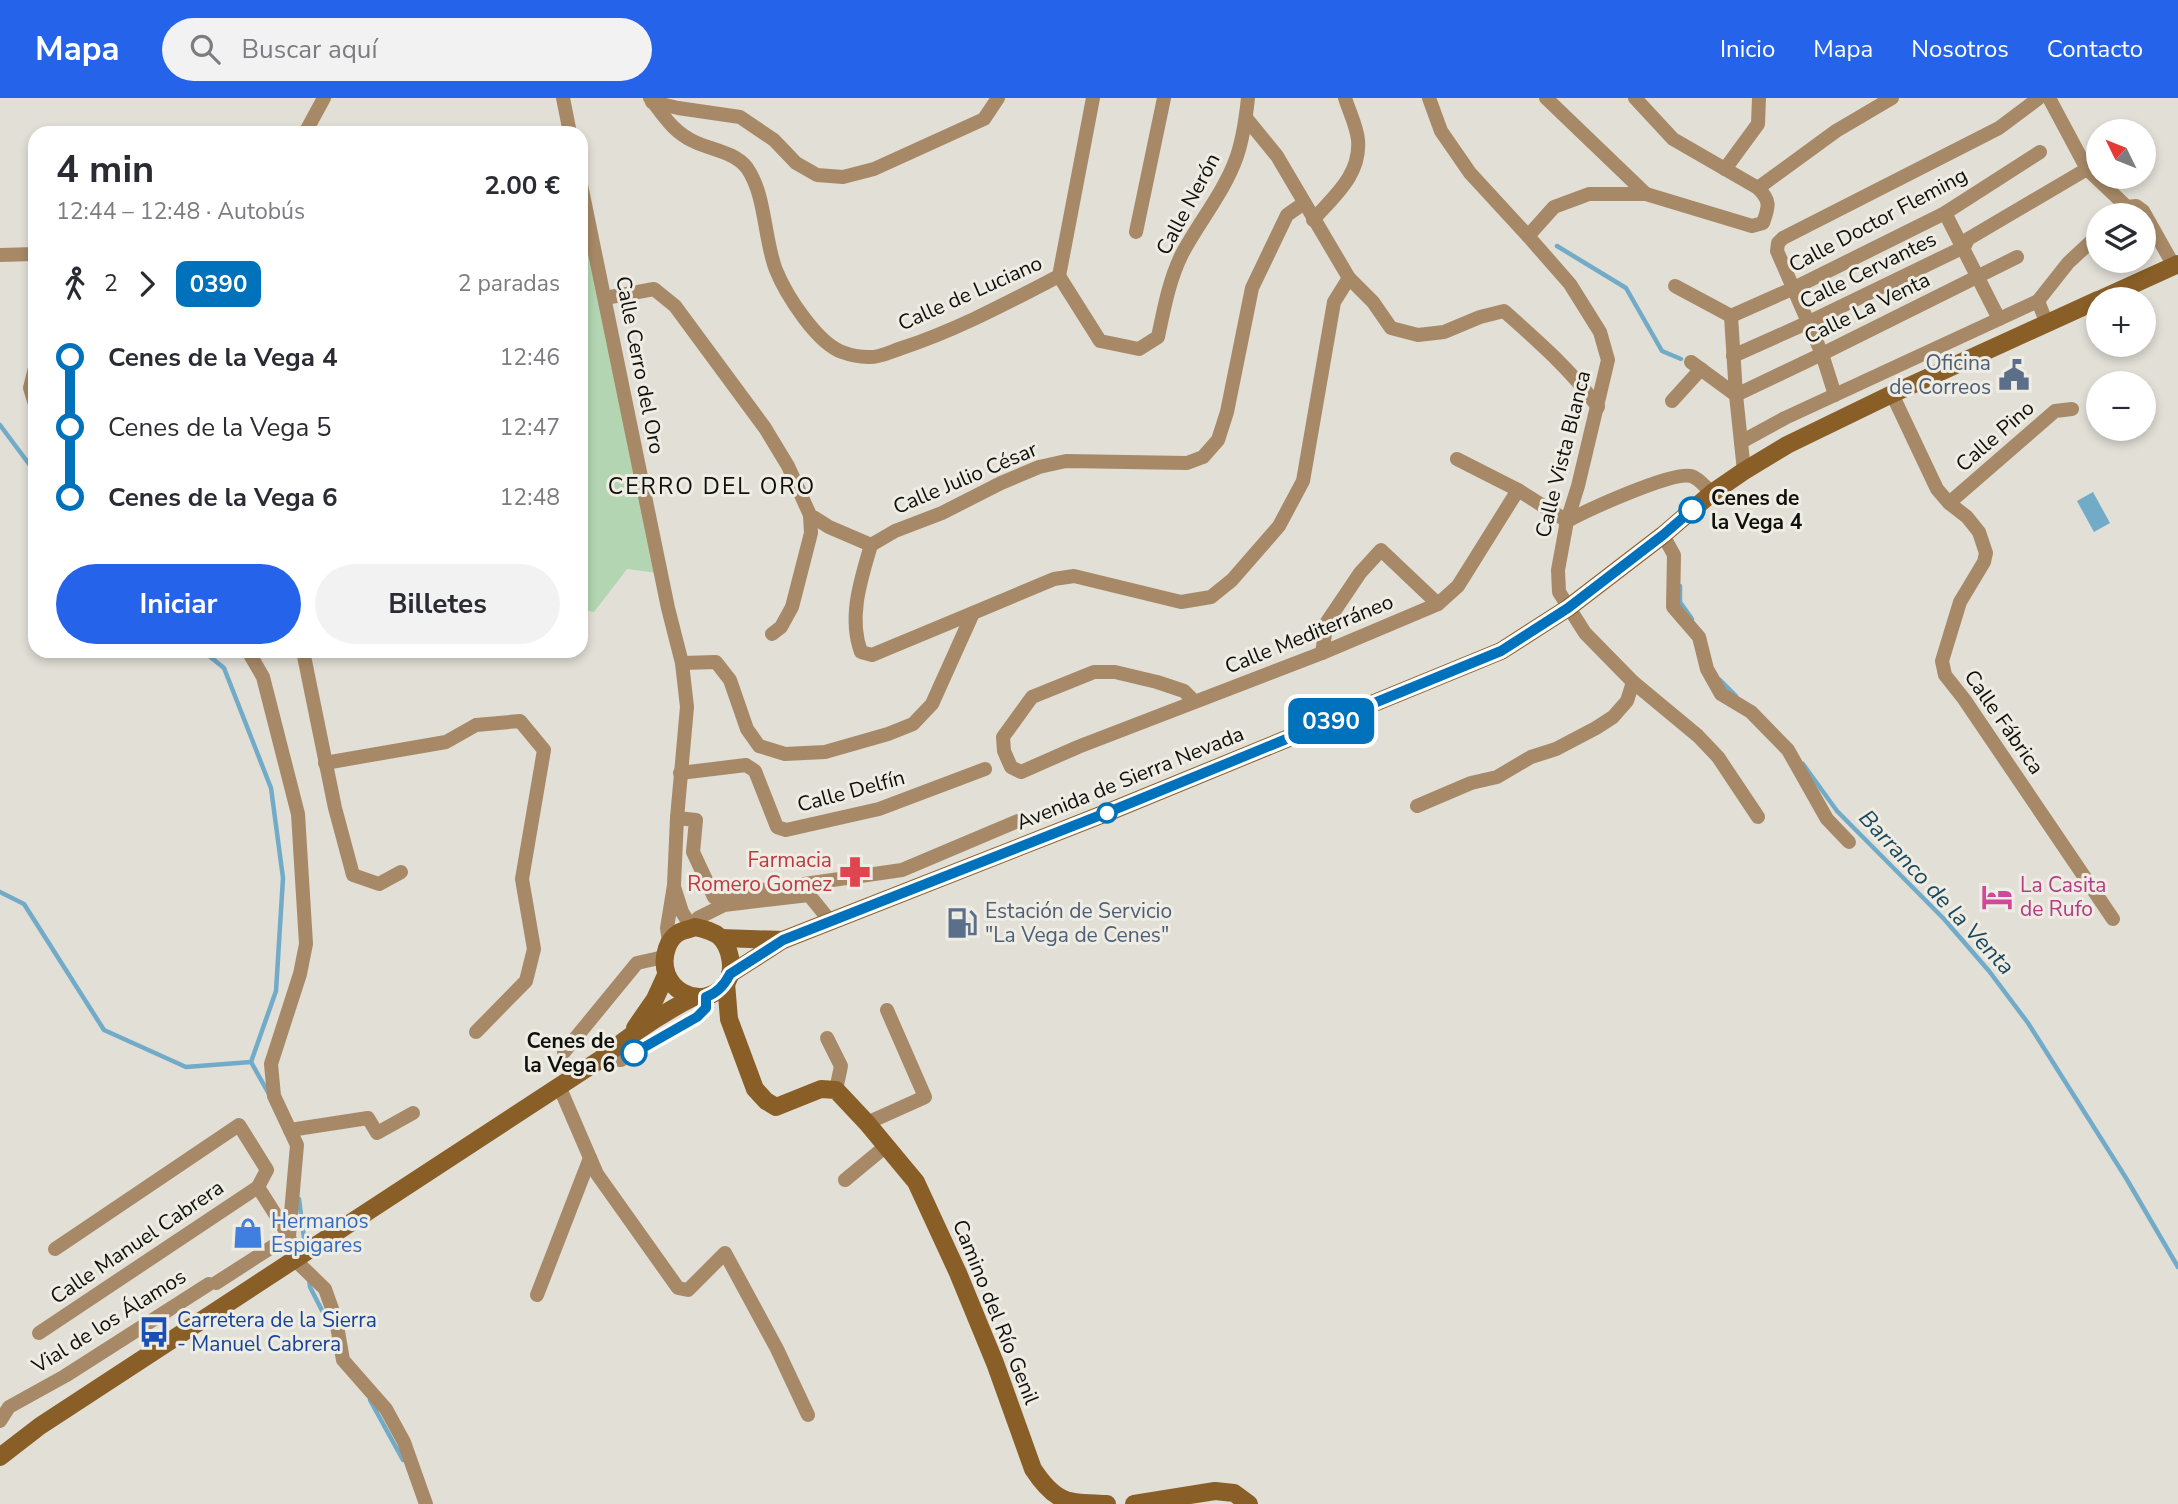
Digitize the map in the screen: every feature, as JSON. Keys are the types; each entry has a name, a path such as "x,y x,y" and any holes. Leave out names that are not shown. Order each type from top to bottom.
{"street":[{"path":"308,126 324,98"},
{"path":"563,98 569,126"},
{"path":"651,100 678,108 740,117 774,140 796,163 817,175 843,177 874,169 984,120 999,98"},
{"name":"Calle de Luciano","path":"651,100 669,125 693,141 726,153 746,167 760,199 776,269 791,302 818,334 840,352 871,358 919,342 984,315 1059,276 1093,98"},
{"path":"1136,232 1164,98"},
{"name":"Calle Nerón","path":"1059,276 1100,341 1139,349 1158,337 1169,286 1177,266 1237,157 1248,98"},
{"path":"1313,220 1350,178 1358,158 1358,139 1345,98"},
{"name":"Calle Vista Blanca","path":"1429,98 1441,131 1470,173 1570,284 1600,332 1608,360 1567,521 1558,570 1559,592 1585,633 1633,682 1698,736 1718,757 1758,817"},
{"path":"1546,98 1646,194"},
{"path":"1528,236 1554,207 1589,194 1646,194 1752,226 1763,223 1768,207 1765,195 1758,188 1673,139 1635,98"},
{"path":"1725,169 1758,124 1759,98"},
{"path":"1758,188 1836,131 1892,98"},
{"path":"1835,396 1822,354 1777,251 1778,243 1783,238 1999,128 2039,98"},
{"path":"2049,98 2086,167"},
{"path":"1246,118 1277,156 1349,278 1373,302 1391,328 1418,335 1444,332 1480,317 1504,311 1546,348 1580,383 1598,407"},
{"name":"Calle Doctor Fleming","path":"1731,316 1945,213 2040,152"},
{"name":"Calle Cervantes","path":"1733,356 1964,247 1968,239 2086,170"},
{"path":"2104,189 2116,203"},
{"name":"Calle Julio César","path":"871,545 895,531 942,513 1039,467 1066,461 1187,463 1203,457 1218,440 1227,412 1252,288 1287,215 1304,203"},
{"path":"1945,213 1999,319"},
{"name":"Calle Cerro del Oro","path":"588,217 682,663 687,707 680,774 674,886 666,950"},
{"path":"2156,232 2176,265"},
{"path":"1741,442 1785,418 2038,302 2068,263 2086,246"},
{"path":"0,255 28,254"},
{"name":"Calle La Venta","path":"1736,395 2017,257"},
{"name":"Avenida de Sierra Nevada","path":"2128,287 2176,265"},
{"path":"810,516 871,545 858,587 856,637 861,652 872,655 1054,579 1074,576 1181,602 1211,597 1232,580 1279,526 1303,481 1334,302 1349,278"},
{"path":"1675,286 1731,316 1744,471"},
{"path":"606,298 654,289 675,306 765,428 788,466 810,516 811,533 792,607 781,627 772,634"},
{"path":"2038,302 2047,324"},
{"name":"Avenida de Sierra Nevada","path":"728,979 783,940 1124,806 1501,651 1568,608 1712,494 1787,445 2086,306"},
{"path":"1672,401 1696,365 1736,395"},
{"name":"Calle Fábrica","path":"1892,394 1937,489 1979,532 1986,553 1960,602 1942,661 1945,675 2113,919"},
{"name":"Calle Pino","path":"1949,503 2055,411 2072,409"},
{"path":"1457,459 1518,490 1567,521 1629,493 1682,475 1695,476 1712,494"},
{"path":"1322,653 1327,622 1360,573 1381,550 1438,604 1458,586 1518,490"},
{"path":"1663,535 1674,555 1673,607 1699,637 1707,669 1721,694 1751,712 1787,750 1826,819 1849,842"},
{"name":"Calle Mediterráneo","path":"1195,702 1184,691 1157,682 1115,671 1094,672 1032,697 1003,737 1004,751 1011,767 1021,772 1078,747 1195,702 1322,653 1438,604"},
{"path":"682,663 716,662 730,680 747,729 759,746 785,754 825,752 888,734 913,723 932,704 973,613"},
{"path":"252,658 263,677 298,814 306,944 300,974 271,1064 274,1096 297,1145 289,1236 294,1259 325,1289 336,1320 343,1360 386,1409 404,1442 426,1504"},
{"path":"304,658 325,764 353,875 379,884 401,872"},
{"path":"1417,806 1471,783 1497,777 1531,757 1556,749 1596,728 1613,717 1627,701 1633,682"},
{"path":"325,764 446,742 476,725 520,721 544,750 523,878 534,949 526,981 476,1032"},
{"name":"Calle Delfín","path":"680,774 746,765 755,771 777,827 786,830 879,810 985,769"},
{"path":"677,818 696,820 693,852 714,897 902,870 1018,821"},
{"name":"Calle Cerro del Oro","path":"674,886 682,912 694,928"},
{"path":"694,928 698,918 724,905 809,895 831,922"},
{"path":"564,1052 637,963 666,950 679,932 694,928 710,931 721,938 730,955 729,1019 755,1088 766,1101 776,1107 821,1089 836,1090 841,1066 827,1038"},
{"name":"Avenida de Sierra Nevada","path":"721,938 783,940"},
{"path":"629,1037 655,999 666,975 666,950"},
{"path":"666,975 676,989 703,996 729,1019"},
{"path":"0,1457 40,1426 601,1059 663,1014 703,996 728,979"},
{"path":"601,1059 621,1060 697,1017 706,1008 703,996"},
{"path":"867,1123 925,1097 887,1010"},
{"path":"559,1086 597,1174 678,1288 688,1290 725,1253 777,1349 808,1415"},
{"name":"Camino del Río Genil","path":"836,1090 916,1182 958,1273 995,1363 1033,1469 1043,1485 1056,1501 1107,1504"},
{"path":"290,1130 368,1118 377,1133 413,1113"},
{"path":"55,1249 239,1125 267,1170 258,1187 289,1236"},
{"path":"845,1180 886,1146"},
{"path":"537,1295 590,1158"},
{"name":"Calle Manuel Cabrera","path":"39,1333 258,1187"},
{"name":"Vial de los Álamos","path":"0,1421 9,1407 65,1376 289,1236"},
{"path":"1134,1504 1215,1491 1234,1493 1249,1504"}],"green space":[{"path":"588,248 658,573 627,569 594,612 588,611"}],"water":[{"path":"2093,492 2110,523 2094,532 2077,501"}],"waterway":[{"name":"Barranco de la Venta","path":"1557,246 1626,288 1662,351 1681,359"},
{"path":"0,425 28,463"},
{"name":"Barranco de la Venta","path":"1680,586 1680,602 1692,619"},
{"path":"212,658 224,668 271,788 283,878 276,991 251,1062 269,1094"},
{"name":"Barranco de la Venta","path":"1720,680 1736,696"},
{"name":"Barranco de la Venta","path":"1803,764 1837,811 1944,919 1989,971 2028,1023 2126,1178 2178,1267"},
{"path":"0,892 24,904 104,1030 186,1067 251,1062"},
{"path":"299,1199 305,1246"},
{"path":"309,1279 310,1287 331,1328"},
{"path":"370,1400 403,1460"}],"bus line":[{"name":"0390","path":"634,1053 697,1017 706,1008 706,997 726,983 730,974 783,940 1111,811 1501,651 1568,608 1692,510"}],"place":[{"name":"Oficina de Correos","path":"2014,375"},
{"name":"Cenes de la Vega 4","path":"1692,510"},
{"name":"Farmacia Romero Gomez","path":"855,872"},
{"name":"La Casita de Rufo","path":"1997,897"},
{"name":"Estación de Servicio \"La Vega de Cenes\"","path":"962,923"},
{"name":"Cenes de la Vega 6","path":"634,1053"},
{"name":"Hermanos Espigares","path":"248,1233"},
{"name":"Carretera de la Sierra - Manuel Cabrera","path":"154,1332"}],"district":[{"name":"CERRO DEL ORO","path":"712,486"}]}
